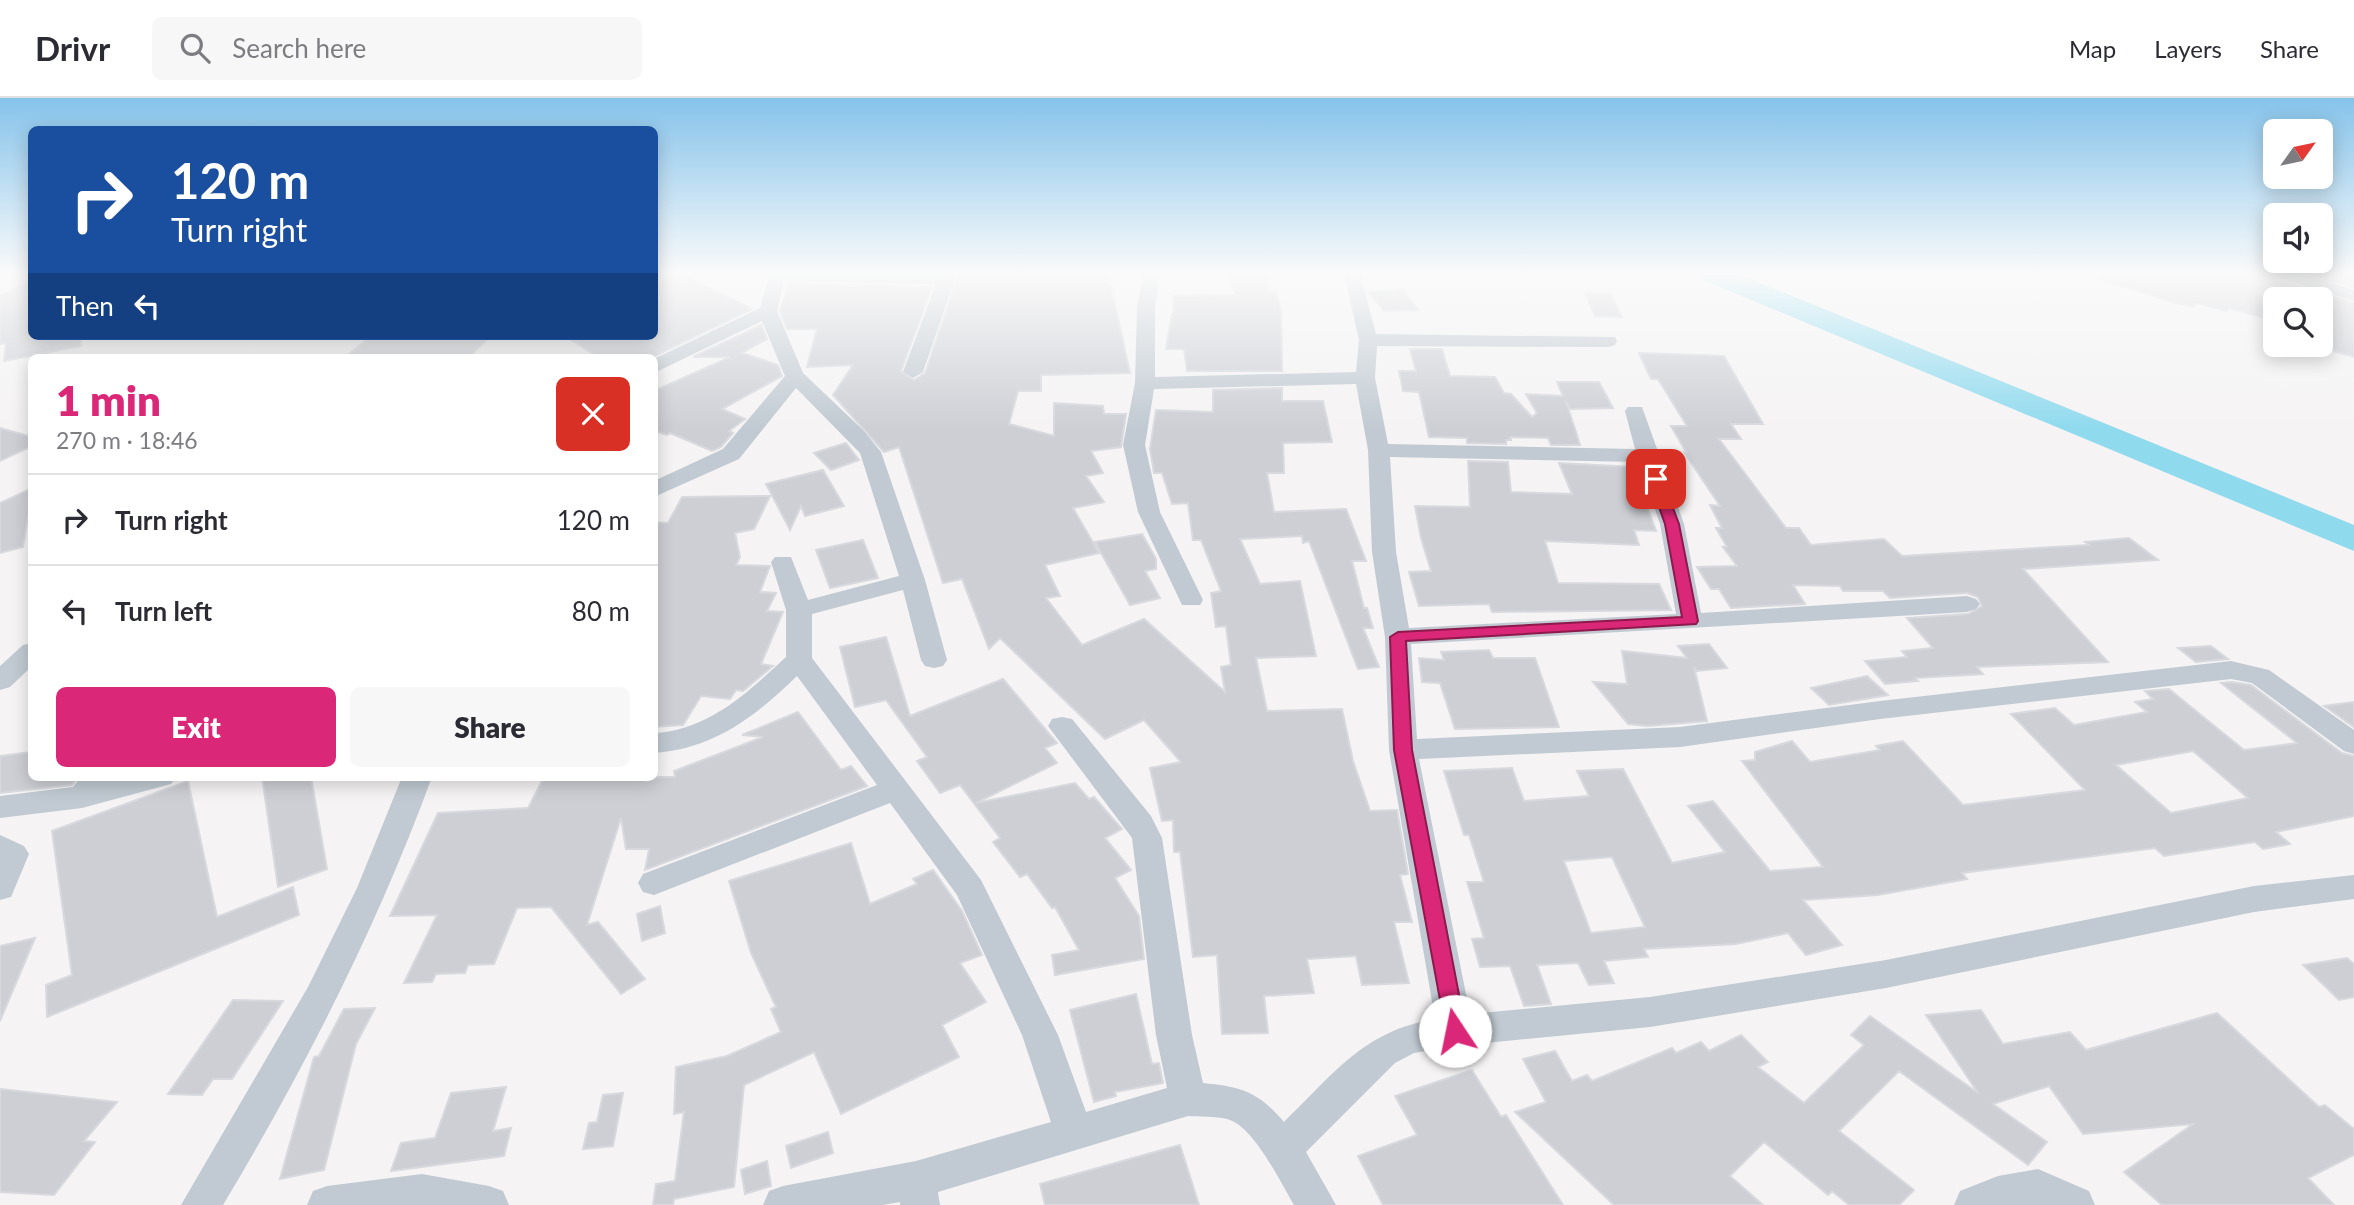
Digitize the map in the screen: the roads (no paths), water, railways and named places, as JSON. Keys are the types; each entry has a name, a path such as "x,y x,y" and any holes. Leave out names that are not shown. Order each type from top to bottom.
{"street":[{"path":"658,365 740,325"},
{"path":"774,325 795,376 848,426 870,452 913,580 934,660"},
{"path":"913,372 930,325"},
{"path":"1146,325 1145,383 1134,445 1149,512 1191,600"},
{"path":"1364,325 1368,340 1365,378 1379,450 1384,552 1398,637 1403,750 1455,1031"},
{"path":"1368,340 1608,341"},
{"path":"658,488 731,454 795,376"},
{"path":"1145,383 1365,378"},
{"path":"1635,411 1647,456 1672,524 1690,621"},
{"path":"1379,450 1647,456"},
{"path":"783,562 799,610 799,659 970,889 1040,1035 1075,1135"},
{"path":"799,610 913,580"},
{"path":"1398,637 1967,604"},
{"path":"0,683 28,655"},
{"path":"658,743 679,741 719,724 761,696 799,659"},
{"path":"1403,750 1680,737 1880,710 2231,670 2260,676 2354,744"},
{"path":"0,683 28,680"},
{"path":"1062,726 1140,824 1147,838 1174,1035 1188,1099"},
{"path":"0,807 89,787 132,781"},
{"path":"201,1205 262,1107 305,1024 377,880 415,781"},
{"path":"654,883 896,789"},
{"path":"0,847 10,849 13,854 0,888"},
{"path":"1283,1149 1382,1052 1408,1039 1455,1031 1650,1012 1886,974 2254,899 2354,887"},
{"path":"783,1205 918,1193 1075,1135 1188,1099 1236,1103 1255,1116 1283,1149 1317,1205"},
{"path":"1974,1205 1998,1195 2038,1188 2075,1205"},
{"path":"327,1205 422,1193 489,1205"}],"waterway":[{"path":"1836,325 2354,539"}]}
